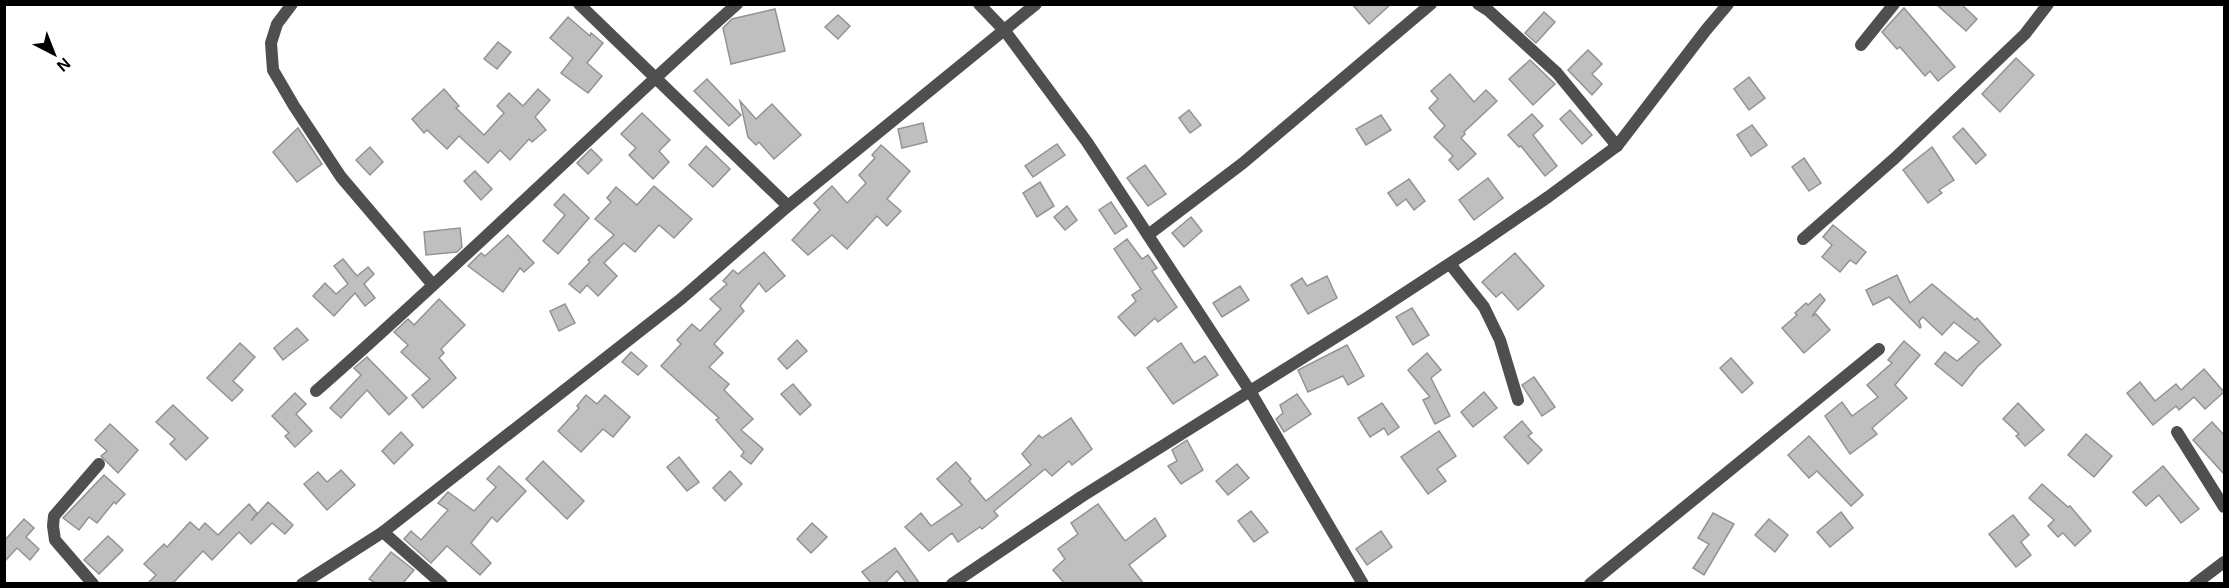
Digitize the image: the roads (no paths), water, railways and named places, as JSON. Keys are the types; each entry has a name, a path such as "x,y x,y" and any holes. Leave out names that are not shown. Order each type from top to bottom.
{"street":[{"path":"292,4 277,24 271,43 273,69 294,106 341,177 433,285"},
{"path":"579,4 788,206"},
{"path":"316,391 433,285 654,77 737,4"},
{"path":"979,4 1005,31 1087,142 1250,391 1359,582"},
{"path":"302,584 383,532 681,299 788,206 1036,4"},
{"path":"1148,235 1243,164 1431,4"},
{"path":"1478,4 1489,10 1557,73 1617,146"},
{"path":"952,584 1082,497 1450,264 1548,197 1617,146 1728,4"},
{"path":"1861,45 1894,4"},
{"path":"1803,239 1895,158 2025,34 2048,4"},
{"path":"1450,264 1484,307 1500,340 1518,400"},
{"path":"1590,584 1880,349"},
{"path":"2177,432 2224,507"},
{"path":"93,584 55,540 53,526 54,516 99,464"},
{"path":"383,532 442,584"},
{"path":"2194,584 2224,562"}]}
